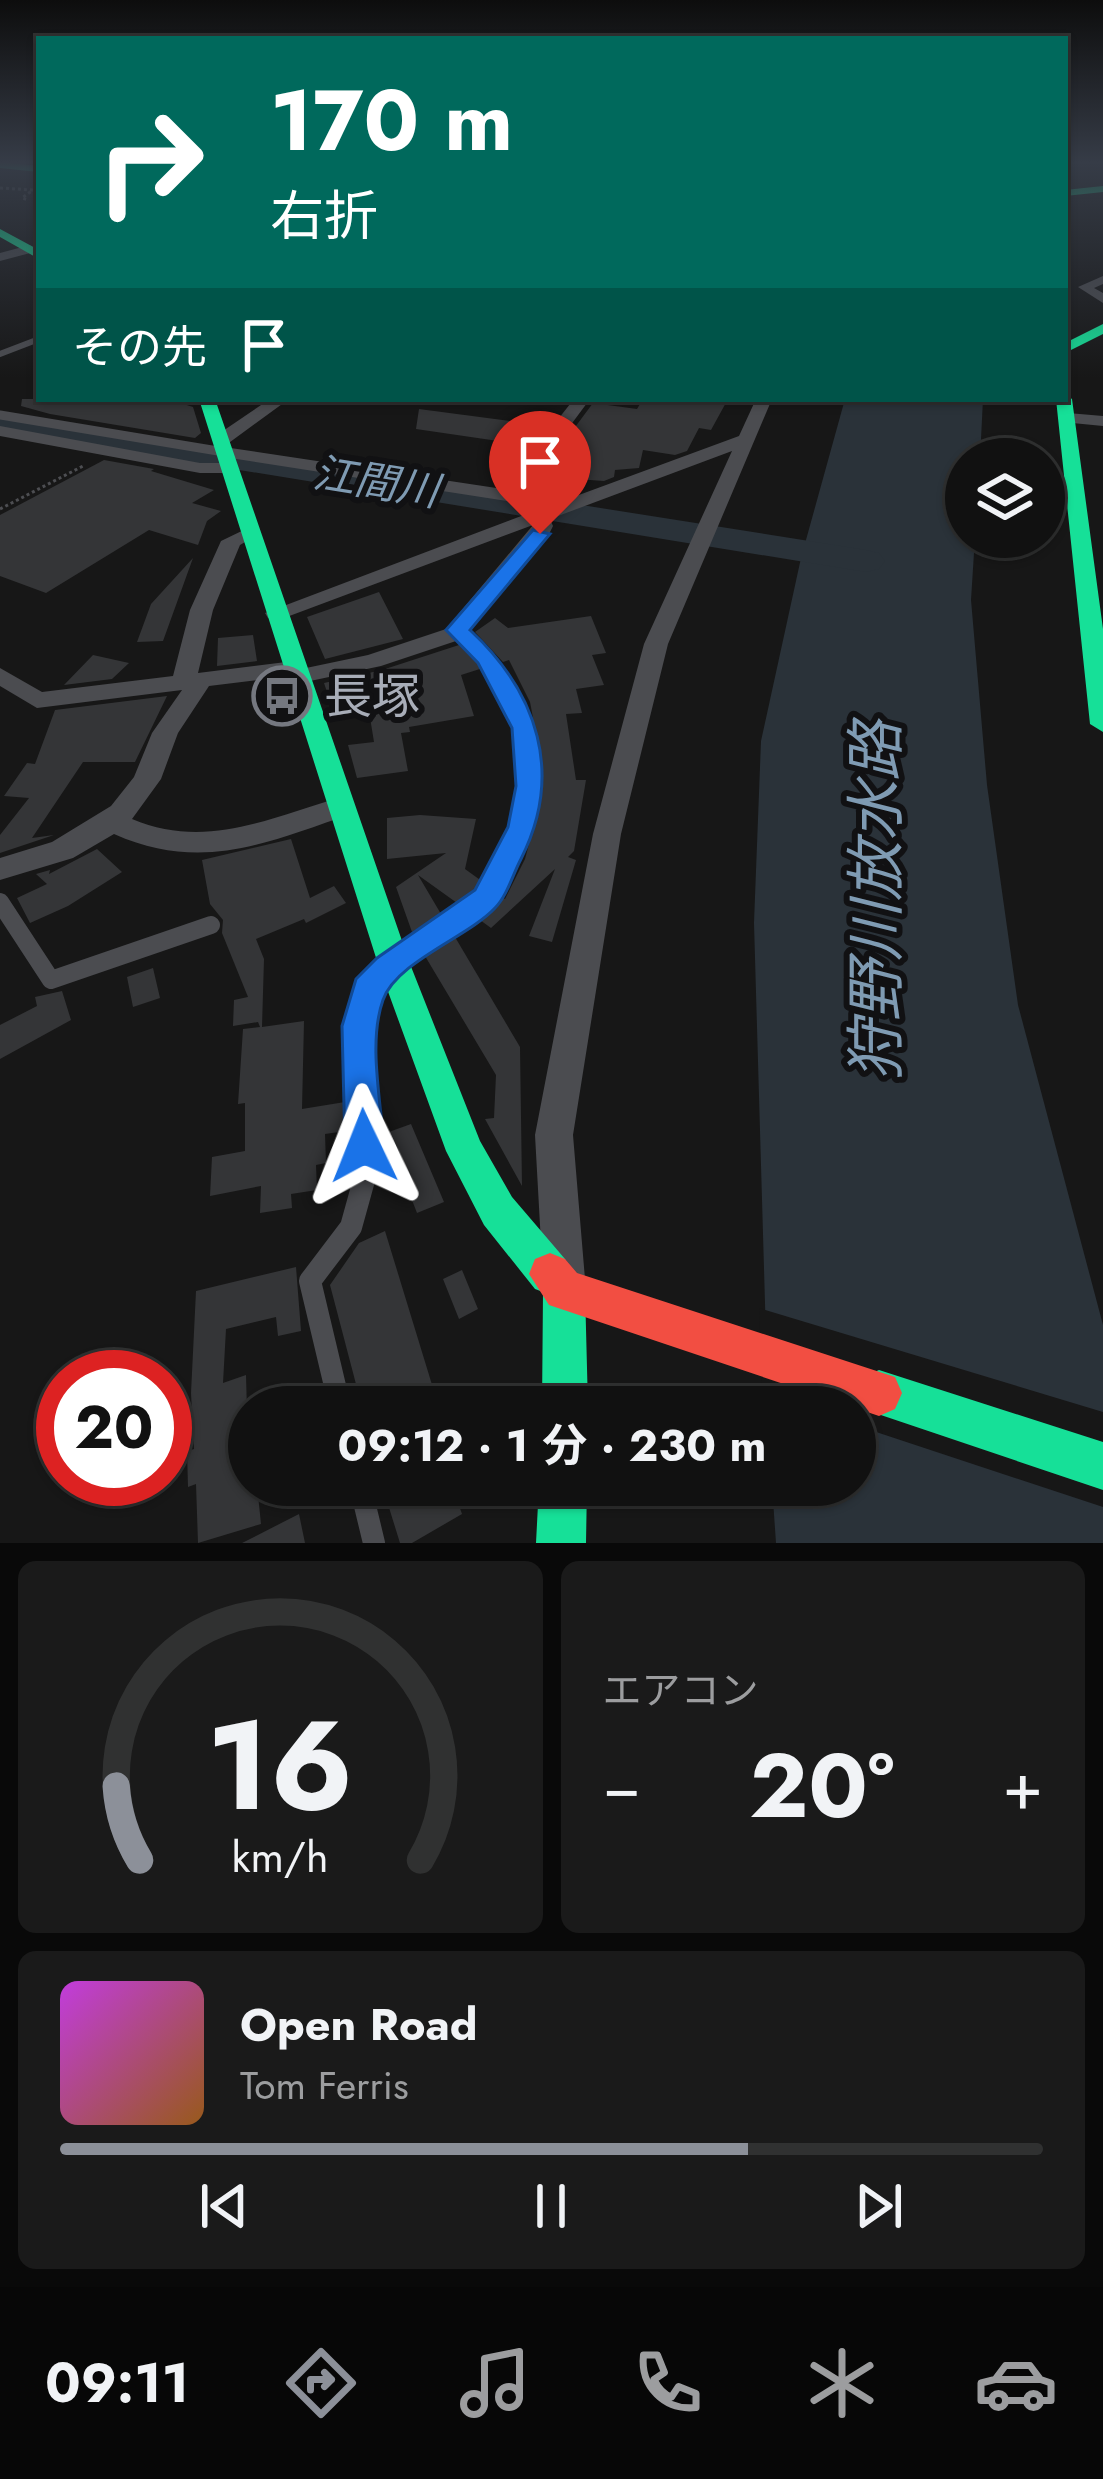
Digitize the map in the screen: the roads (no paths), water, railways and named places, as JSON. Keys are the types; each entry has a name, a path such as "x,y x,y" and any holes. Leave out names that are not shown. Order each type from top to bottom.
{"main road":[{"path":"3,234 34,252"},
{"path":"1068,345 1103,328"},
{"path":"208,402 340,807 465,1151 498,1211 564,1290 1103,1466"},
{"path":"1066,409 1096,625 1103,724"},
{"path":"564,1290 565,1386"},
{"path":"561,1543 562,1506"}],"street":[{"path":"0,257 34,252"},
{"path":"1103,280 1084,287 1103,299"},
{"path":"0,431 200,468 225,456 278,402"},
{"path":"508,496 580,402"},
{"path":"564,1290 554,1135 607,834 656,644 763,402"},
{"path":"1066,409 1103,421"},
{"path":"276,613 745,440"},
{"path":"225,456 569,507"},
{"path":"0,675 38,700 373,661 457,630 540,534 540,518"},
{"path":"0,869 55,856 108,820 146,782 166,729 192,682 190,634 200,610 231,541 250,533"},
{"path":"108,820 158,842 206,847 340,807"}],"lane":[{"path":"0,354 36,340"},
{"path":"0,415 225,456"},
{"path":"335,1386 310,1281 351,1227 362,1200 362,1004 368,989 394,964 486,898 523,827 530,786 525,728 489,660 457,630"},
{"path":"0,902 51,980 211,925"},
{"path":"364,1506 374,1543"}],"water":[{"name":"狩野川放水路","path":"844,402 983,402 981,438 945,438 945,558 974,558 971,600 987,785 1018,1005 1103,1325 1103,1543 776,1543 773,1506 876,1506 876,1386 767,1386 754,923 761,741 801,558"}],"waterway":[{"name":"江間川","path":"0,422 866,561"}],"place":[{"name":"長塚","path":"282,696"}]}
